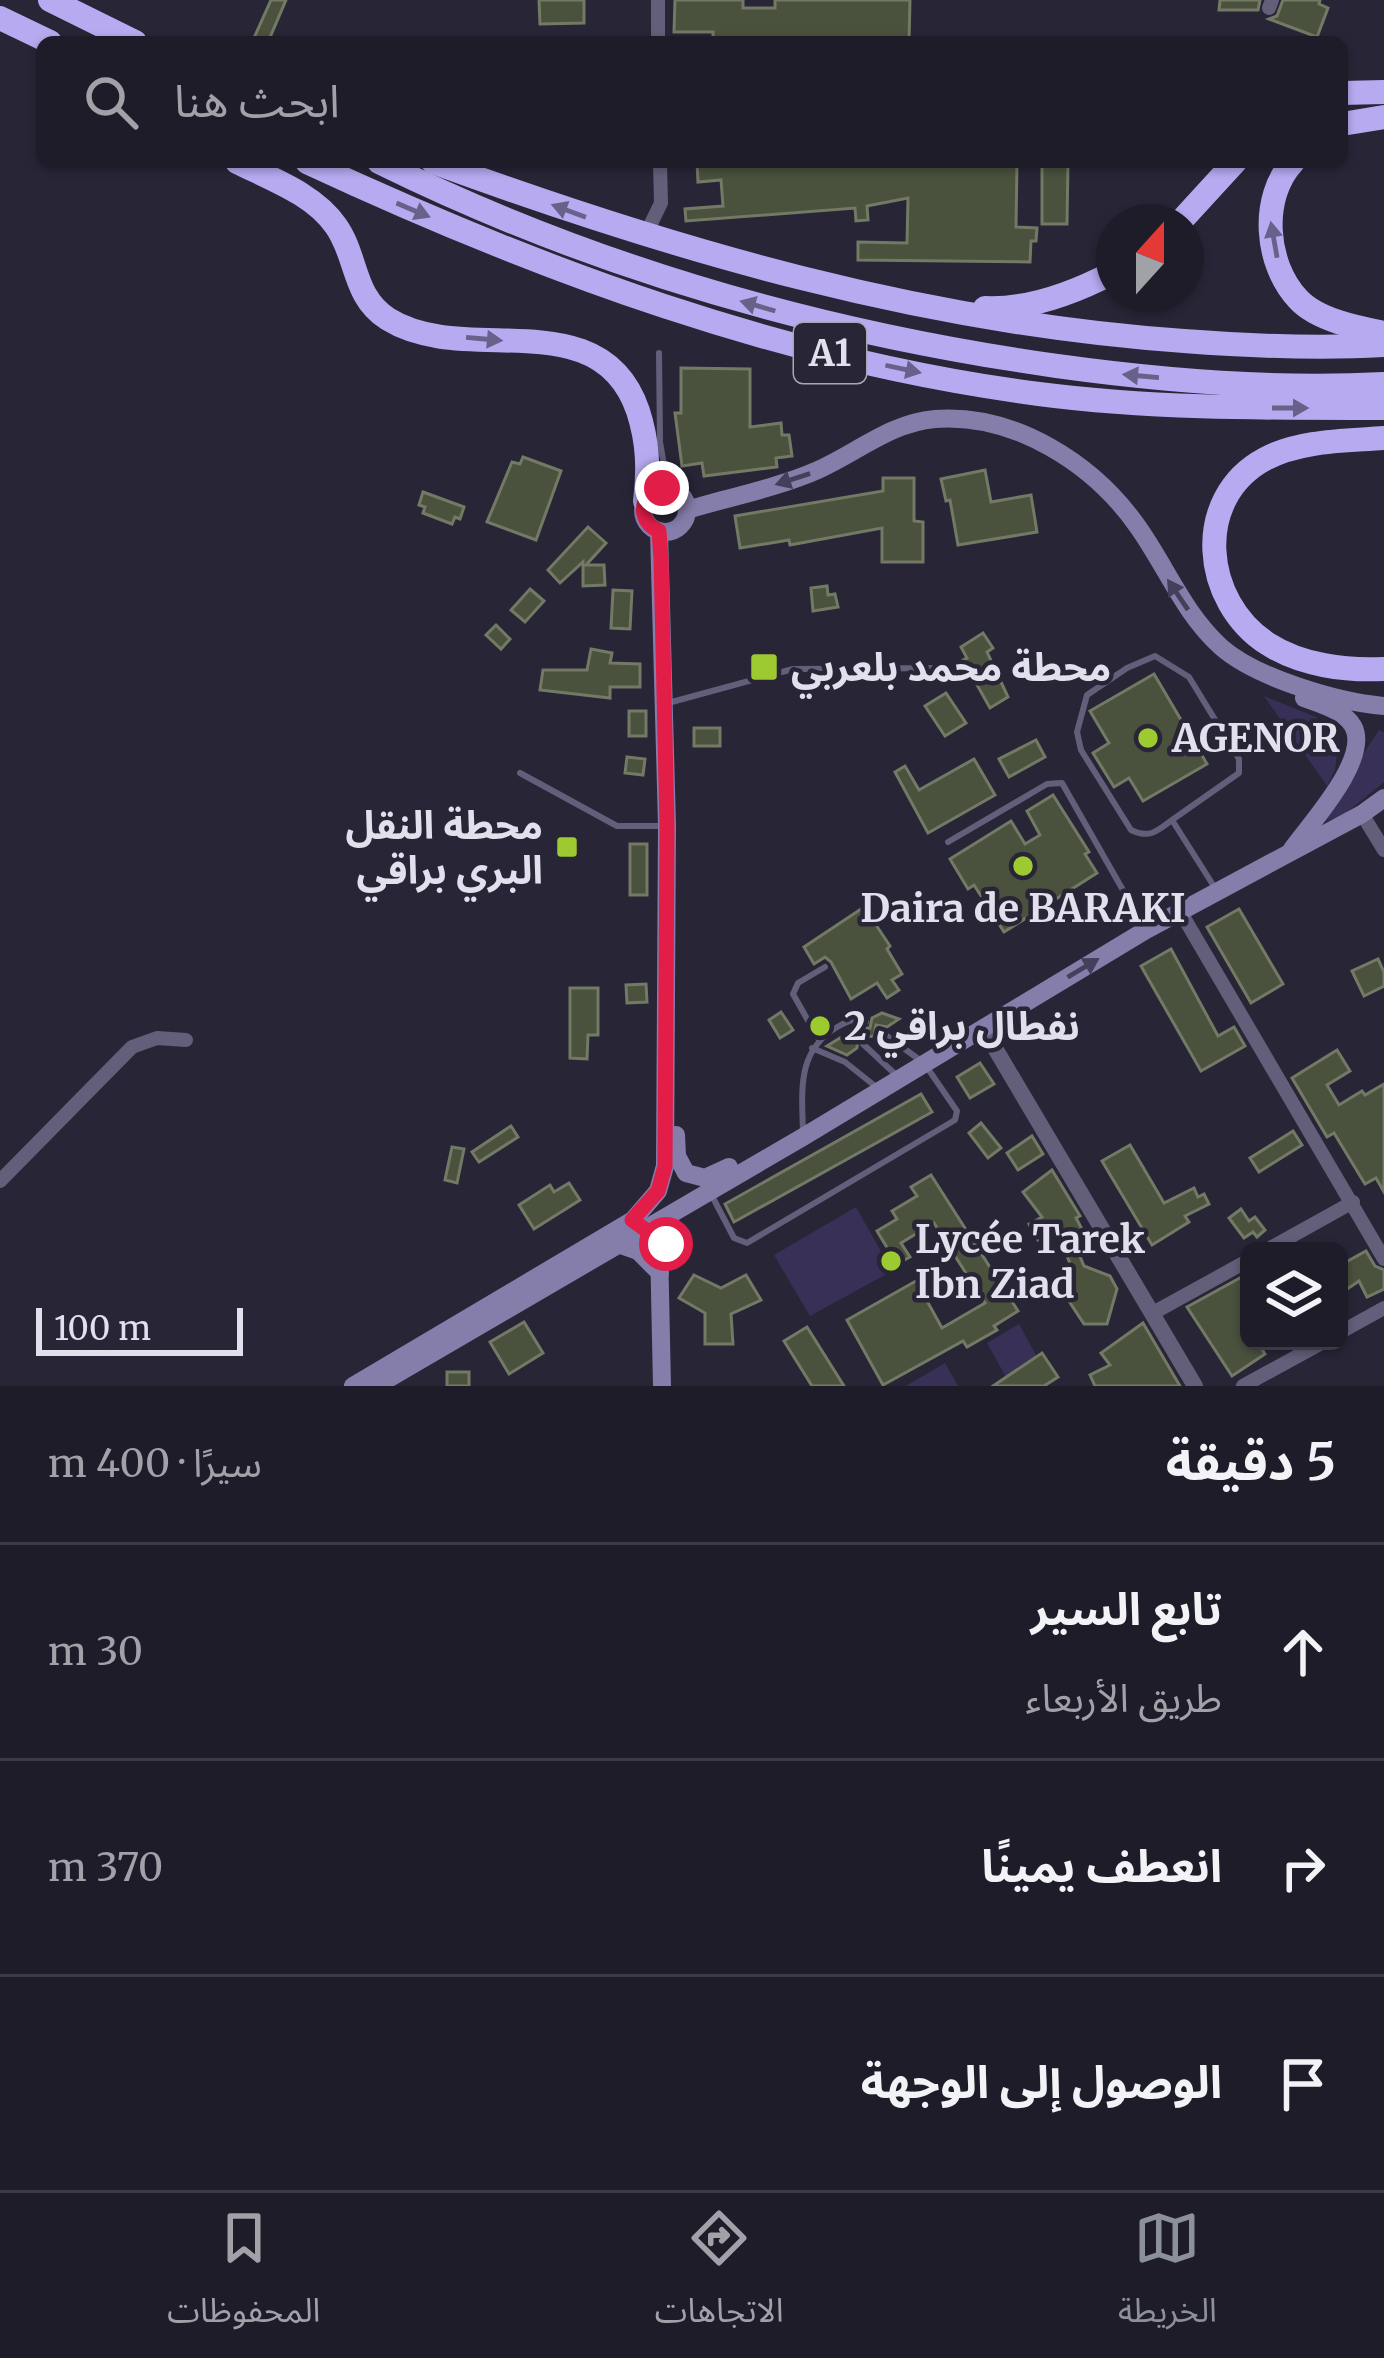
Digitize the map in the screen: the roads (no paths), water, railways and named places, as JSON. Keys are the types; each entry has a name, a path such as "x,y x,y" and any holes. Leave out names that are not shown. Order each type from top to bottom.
{"highway":[{"path":"50,0 123,36"},
{"path":"9,23 37,36"},
{"path":"1348,93 1384,92"},
{"path":"1348,123 1384,118"},
{"path":"248,168 322,209 342,236 361,290 393,322 436,335 570,346 604,362 629,391 645,433 645,501"},
{"name":"A1","path":"321,168 603,288 848,358 1038,394 1100,400 1384,408"},
{"name":"A1","path":"393,168 686,285 880,336 1116,374 1242,385 1384,384"},
{"path":"450,168 748,267 917,305 1034,327 1140,338 1255,346 1384,344"},
{"path":"1196,204 1229,168"},
{"path":"1288,168 1270,208 1272,242 1282,274 1298,300 1312,310 1384,333"},
{"path":"917,305 1009,309 1096,281"},
{"path":"1384,438 1297,448 1268,457 1244,472 1216,523 1213,552 1227,601 1267,643 1312,662 1384,669"}],"main road":[{"path":"686,510 798,478 901,427 934,419 983,423 1053,449 1101,483 1140,530 1186,608 1225,650 1260,677 1344,716 1353,726 1356,756 1289,853"},
{"path":"376,1386 618,1244 639,1224 663,1179 668,1080 664,704 659,531 644,516 645,501 652,492 668,488 681,496 686,510 677,528 659,531"},
{"path":"1225,650 1291,682 1384,706"},
{"path":"353,1386 639,1224 689,1203 1146,930 1384,798"},
{"path":"668,1080 674,1097 677,1156 686,1173 705,1178 753,1153 778,1151"},
{"path":"660,1265 689,1203"},
{"path":"639,1224 657,1238 662,1386"},
{"path":"618,1244 660,1265"}],"street":[{"path":"658,0 658,36"},
{"path":"645,236 662,203 660,168"},
{"path":"1362,814 1384,850"},
{"path":"1180,911 1384,1259"},
{"path":"983,1028 1195,1386"},
{"path":"0,1181 132,1047 157,1038 186,1040"},
{"path":"1281,1242 1353,1202"},
{"path":"1153,1313 1240,1265"},
{"path":"1348,1328 1384,1308"},
{"path":"1243,1386 1308,1350"}],"lane":[{"path":"659,353 661,442 668,488"},
{"path":"1155,656 1189,677 1239,759 1239,773 1172,820 1154,834 1131,830 1082,750 1077,732 1087,695 1155,656"},
{"path":"664,704 794,669 945,668"},
{"path":"520,773 617,826 667,826"},
{"path":"948,842 1047,784 1063,783 1146,930"},
{"path":"1172,820 1217,891"},
{"path":"819,1040 794,990 825,968"},
{"path":"803,1137 802,1078 812,1048 854,1019 866,1022"},
{"path":"836,1028 847,1033"},
{"path":"709,1191 734,1238 747,1243 955,1120 958,1114 924,1063 880,1031"},
{"path":"863,1043 899,1079"},
{"path":"812,1048 844,1062 880,1090"}],"place":[{"name":"محطة محمد بلعربي","path":"764,667"},
{"name":"AGENOR","path":"1148,738"},
{"name":"محطة النقل البري براقي","path":"567,847"},
{"name":"Daira de BARAKI","path":"1023,866"},
{"name":"نفطال براقي 2","path":"820,1026"},
{"name":"Lycée Tarek Ibn Ziad","path":"891,1261"}]}
